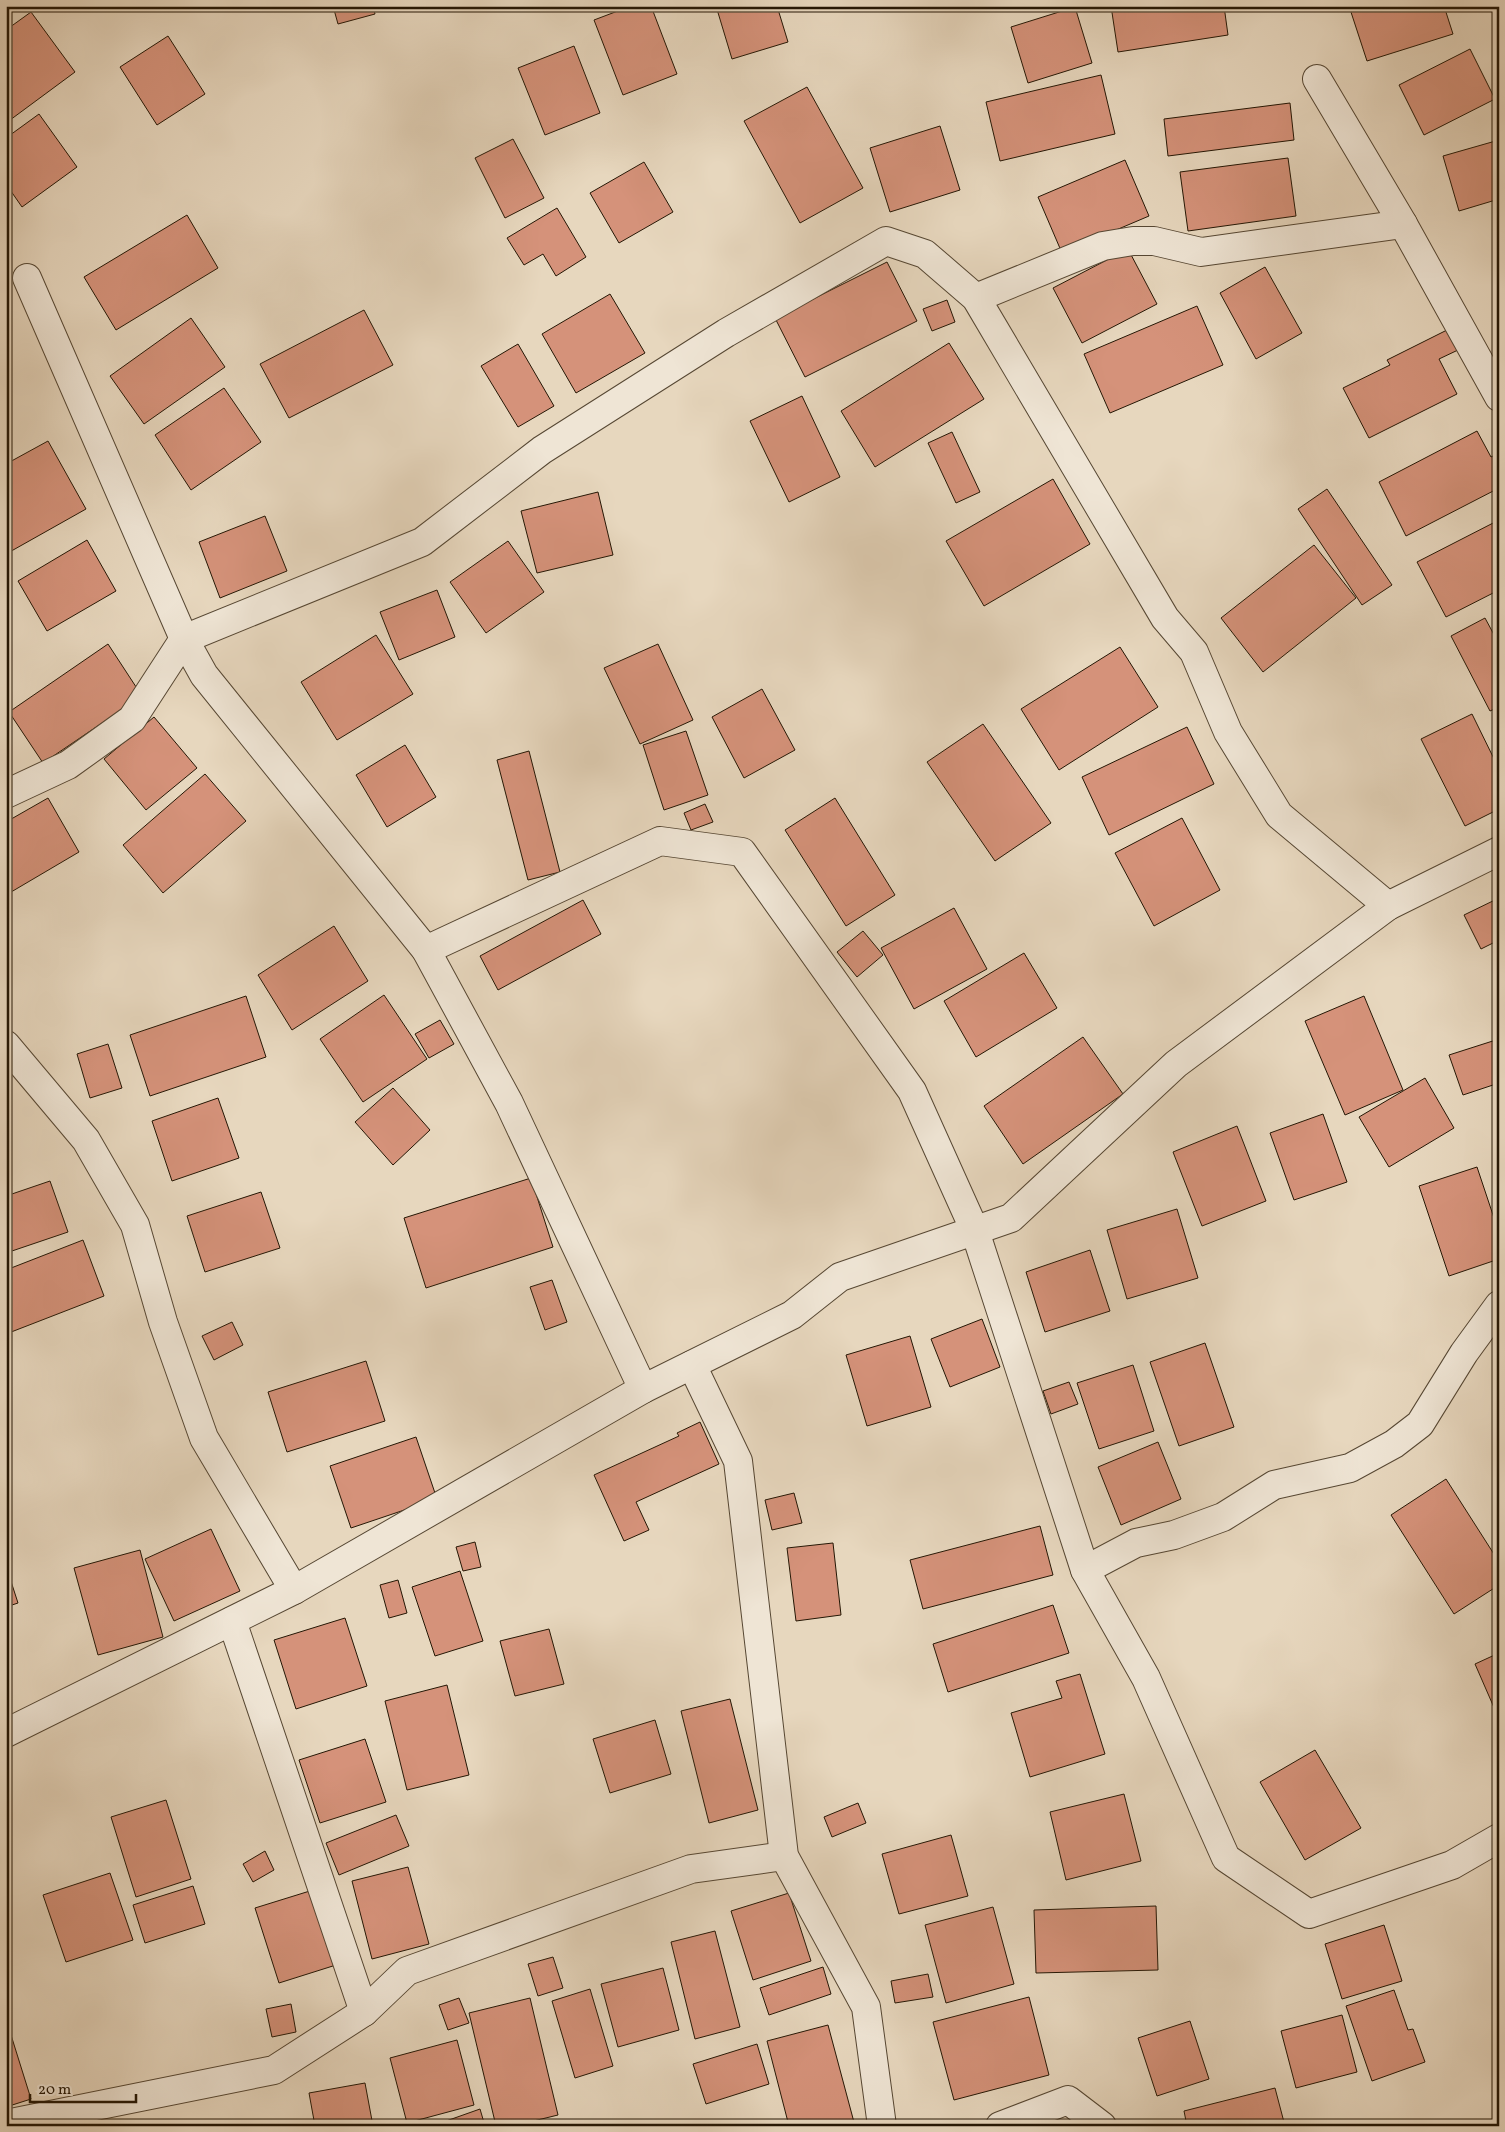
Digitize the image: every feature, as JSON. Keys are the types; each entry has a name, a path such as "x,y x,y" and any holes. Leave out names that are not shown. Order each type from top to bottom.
{"street":[{"path":"1317,79 1403,224 1499,397"},
{"path":"976,298 1103,246 1133,241 1154,241 1201,252 1403,224"},
{"path":"6,794 68,766 132,719 184,639 422,542 542,450 726,333 886,241 925,254 976,298 1165,618 1194,652 1228,732 1279,815 1388,906"},
{"path":"28,278 184,639 204,675 426,950 509,1102 643,1389"},
{"path":"426,950 660,841 742,852 912,1091 975,1231 1085,1570 1146,1678 1226,1858 1309,1914 1452,1865 1499,1838"},
{"path":"6,1733 294,1590 643,1389 792,1316 840,1277 1011,1218 1176,1064 1388,906 1499,851"},
{"path":"6,1045 86,1140 135,1225 163,1322 204,1438 294,1590"},
{"path":"1085,1570 1136,1543 1174,1535 1223,1517 1274,1486 1350,1468 1394,1444 1420,1424 1464,1353 1499,1305"},
{"path":"692,1365 738,1462 784,1856 866,2007 882,2126"},
{"path":"232,1621 364,2012"},
{"path":"6,2124 274,2070 364,2012 407,1971 691,1869 784,1856"},
{"path":"1000,2126 1068,2100 1102,2126"}],"building":[{"path":"333,6 373,6 375,14 338,24"},
{"path":"631,6 651,6 677,74 623,95 594,20"},
{"path":"716,6 777,6 788,42 732,59"},
{"path":"1111,6 1224,6 1228,35 1118,52"},
{"path":"1349,6 1444,6 1453,34 1367,61"},
{"path":"1075,7 1092,63 1028,83 1011,27"},
{"path":"31,12 75,72 6,123 6,30"},
{"path":"168,36 205,94 157,125 120,67"},
{"path":"574,46 600,113 545,135 518,68"},
{"path":"1470,49 1495,99 1424,135 1399,85"},
{"path":"1101,75 1115,134 1000,161 986,102"},
{"path":"807,87 863,188 800,223 744,121"},
{"path":"1290,103 1294,140 1168,156 1164,119"},
{"path":"39,114 77,167 22,207 6,184 6,138"},
{"path":"940,126 960,190 890,212 870,148"},
{"path":"513,139 544,198 505,218 475,158"},
{"path":"1499,140 1499,199 1459,211 1443,156"},
{"path":"1288,158 1296,216 1188,231 1180,172"},
{"path":"1125,160 1149,216 1062,253 1038,197"},
{"path":"644,162 673,212 619,243 590,193"},
{"path":"557,208 586,257 556,276 543,254 524,265 507,238"},
{"path":"187,215 218,268 116,330 84,277"},
{"path":"1128,249 1157,304 1082,343 1053,288"},
{"path":"887,262 917,321 805,377 775,318"},
{"path":"1265,267 1302,333 1256,359 1220,293"},
{"path":"610,294 645,353 576,393 542,334"},
{"path":"947,300 955,322 932,331 923,309"},
{"path":"1197,306 1223,365 1110,413 1084,354"},
{"path":"364,310 393,365 289,418 260,364"},
{"path":"191,318 225,367 144,424 110,376"},
{"path":"1447,330 1458,350 1439,359 1457,394 1369,438 1343,388 1390,365 1387,360"},
{"path":"949,343 984,399 875,467 841,411"},
{"path":"518,344 554,406 518,427 481,366"},
{"path":"224,388 261,442 191,490 155,435"},
{"path":"802,396 840,477 789,502 750,421"},
{"path":"1477,431 1491,457 1499,453 1499,488 1406,536 1379,482"},
{"path":"952,432 980,492 956,503 928,443"},
{"path":"48,441 86,509 6,554 6,464"},
{"path":"1053,479 1090,544 984,606 946,541"},
{"path":"1327,489 1392,585 1362,605 1298,509"},
{"path":"598,492 613,555 537,573 521,511"},
{"path":"265,516 287,571 220,598 199,542"},
{"path":"1499,520 1499,590 1446,617 1417,562"},
{"path":"87,540 116,591 47,631 18,581"},
{"path":"508,541 544,592 486,633 450,582"},
{"path":"1314,545 1356,598 1263,672 1221,618"},
{"path":"437,590 455,637 399,660 380,612"},
{"path":"1485,618 1499,644 1499,707 1490,711 1451,636"},
{"path":"376,635 413,694 337,740 301,682"},
{"path":"108,644 142,696 43,763 9,712"},
{"path":"658,644 693,720 640,744 604,668"},
{"path":"1120,647 1158,707 1059,770 1021,709"},
{"path":"762,689 795,750 744,778 712,717"},
{"path":"1472,714 1499,769 1499,809 1465,826 1421,739"},
{"path":"154,717 197,768 146,810 104,759"},
{"path":"983,724 1051,823 995,861 927,762"},
{"path":"1187,727 1214,784 1109,835 1082,777"},
{"path":"686,731 708,795 664,810 643,745"},
{"path":"405,745 436,797 387,827 356,775"},
{"path":"529,751 560,872 528,880 497,760"},
{"path":"205,774 246,821 163,893 123,845"},
{"path":"48,798 79,852 6,895 6,822"},
{"path":"835,798 895,895 846,926 785,830"},
{"path":"705,804 713,822 691,830 684,813"},
{"path":"1182,818 1220,890 1154,926 1115,853"},
{"path":"1499,898 1499,940 1481,949 1464,915"},
{"path":"583,900 601,934 498,990 480,956"},
{"path":"954,908 987,969 914,1009 881,948"},
{"path":"334,926 368,981 292,1030 258,975"},
{"path":"863,931 883,955 857,977 837,952"},
{"path":"1024,953 1057,1008 976,1057 944,1001"},
{"path":"384,995 427,1059 363,1102 320,1039"},
{"path":"246,996 266,1057 150,1096 130,1035"},
{"path":"1364,996 1403,1090 1345,1115 1305,1021"},
{"path":"440,1020 454,1044 429,1058 415,1034"},
{"path":"1083,1037 1123,1094 1023,1164 984,1106"},
{"path":"1499,1039 1499,1083 1463,1095 1449,1055"},
{"path":"108,1044 122,1088 90,1098 77,1054"},
{"path":"1425,1078 1454,1128 1389,1167 1359,1117"},
{"path":"393,1088 430,1130 393,1165 355,1122"},
{"path":"218,1098 239,1158 172,1181 152,1121"},
{"path":"1323,1114 1347,1182 1294,1200 1270,1133"},
{"path":"1237,1126 1266,1201 1202,1226 1173,1152"},
{"path":"1477,1167 1499,1233 1499,1259 1449,1276 1419,1186"},
{"path":"531,1178 553,1247 426,1288 404,1218"},
{"path":"50,1181 68,1232 6,1253 6,1196"},
{"path":"261,1192 280,1248 205,1272 187,1216"},
{"path":"1177,1209 1198,1278 1127,1299 1107,1230"},
{"path":"83,1240 104,1296 6,1334 6,1270"},
{"path":"1090,1250 1110,1311 1045,1332 1026,1272"},
{"path":"552,1280 567,1322 545,1330 530,1287"},
{"path":"982,1319 1000,1367 950,1387 931,1339"},
{"path":"232,1322 243,1345 214,1360 202,1336"},
{"path":"910,1336 931,1407 867,1426 846,1355"},
{"path":"1205,1343 1234,1427 1179,1446 1150,1362"},
{"path":"366,1361 385,1421 287,1452 268,1392"},
{"path":"1133,1365 1154,1431 1099,1449 1077,1383"},
{"path":"1069,1382 1078,1404 1051,1414 1043,1391"},
{"path":"700,1422 719,1464 636,1502 649,1530 624,1541 594,1475 679,1436 677,1433"},
{"path":"416,1437 437,1499 351,1528 330,1466"},
{"path":"1158,1442 1181,1499 1121,1525 1098,1467"},
{"path":"1446,1479 1499,1562 1499,1585 1454,1614 1391,1515"},
{"path":"794,1493 802,1523 772,1530 765,1500"},
{"path":"1040,1526 1053,1575 923,1609 910,1560"},
{"path":"211,1529 240,1591 174,1621 145,1559"},
{"path":"475,1542 481,1567 463,1571 456,1547"},
{"path":"833,1543 841,1615 796,1621 787,1548"},
{"path":"140,1550 163,1637 98,1655 74,1568"},
{"path":"6,1566 18,1603 6,1607"},
{"path":"460,1571 483,1641 435,1656 412,1587"},
{"path":"398,1580 407,1613 389,1618 380,1585"},
{"path":"1053,1605 1069,1653 948,1692 933,1644"},
{"path":"345,1618 367,1686 296,1709 274,1640"},
{"path":"549,1629 564,1684 515,1696 500,1641"},
{"path":"1499,1653 1499,1719 1475,1664"},
{"path":"1080,1674 1105,1754 1030,1777 1011,1713 1062,1698 1056,1681"},
{"path":"447,1685 469,1775 407,1790 385,1701"},
{"path":"730,1699 758,1810 709,1823 681,1711"},
{"path":"655,1720 671,1774 610,1793 593,1739"},
{"path":"365,1739 386,1802 320,1823 299,1760"},
{"path":"1315,1750 1361,1828 1305,1860 1260,1782"},
{"path":"1124,1794 1141,1861 1066,1880 1050,1812"},
{"path":"166,1800 191,1879 136,1897 111,1817"},
{"path":"858,1803 866,1823 832,1837 824,1817"},
{"path":"396,1815 409,1846 339,1875 326,1843"},
{"path":"951,1835 968,1896 899,1914 882,1854"},
{"path":"265,1851 274,1870 253,1882 243,1864"},
{"path":"408,1867 429,1944 372,1959 352,1881"},
{"path":"110,1873 133,1940 66,1962 43,1895"},
{"path":"193,1886 205,1924 145,1943 133,1905"},
{"path":"313,1890 336,1965 279,1983 255,1908"},
{"path":"789,1893 811,1961 753,1980 731,1911"},
{"path":"1156,1906 1158,1970 1036,1973 1034,1910"},
{"path":"993,1907 1014,1984 946,2003 925,1925"},
{"path":"1384,1925 1402,1981 1342,1999 1325,1944"},
{"path":"715,1931 740,2027 695,2039 671,1942"},
{"path":"553,1957 563,1988 538,1996 528,1964"},
{"path":"823,1967 831,1994 769,2015 760,1988"},
{"path":"663,1968 679,2030 618,2047 601,1984"},
{"path":"928,1974 933,1997 895,2003 891,1981"},
{"path":"590,1989 613,2066 575,2078 552,2001"},
{"path":"1394,1990 1408,2030 1413,2029 1425,2062 1372,2081 1346,2006"},
{"path":"1029,1997 1049,2075 954,2100 933,2022"},
{"path":"459,1998 469,2023 448,2030 439,2005"},
{"path":"530,1998 558,2115 513,2126 496,2126 469,2013"},
{"path":"291,2004 296,2032 272,2037 266,2009"},
{"path":"1342,2015 1357,2072 1296,2088 1281,2031"},
{"path":"6,2019 31,2099 6,2107"},
{"path":"1190,2021 1209,2079 1157,2096 1138,2038"},
{"path":"828,2025 855,2126 789,2126 767,2041"},
{"path":"457,2040 474,2105 407,2123 390,2058"},
{"path":"757,2044 769,2084 706,2104 693,2064"},
{"path":"365,2083 373,2126 315,2126 309,2093"},
{"path":"1275,2088 1285,2126 1187,2126 1184,2111"},
{"path":"480,2109 485,2126 432,2126"}]}
